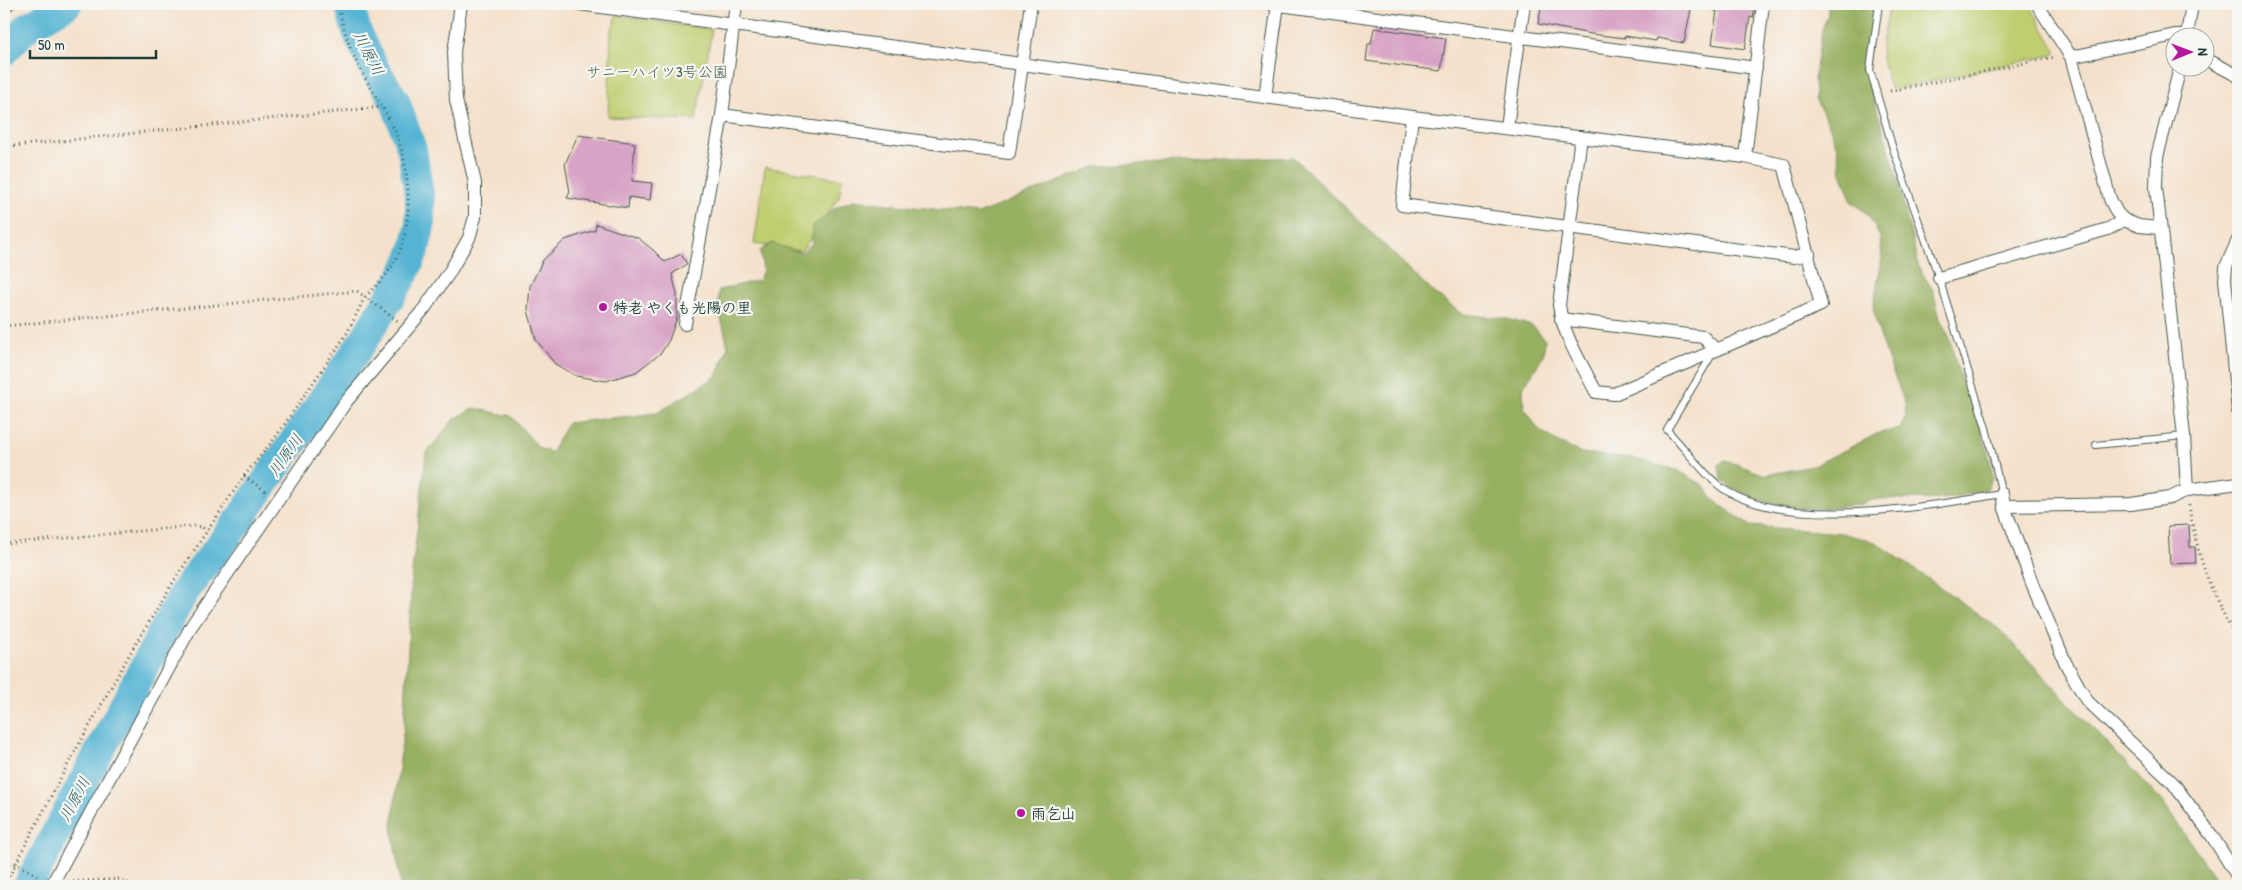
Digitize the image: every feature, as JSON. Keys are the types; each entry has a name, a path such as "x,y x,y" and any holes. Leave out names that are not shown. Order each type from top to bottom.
{"street":[{"path":"4,7 8,4"},
{"path":"51,883 192,625 345,403 424,309 450,272 469,238 475,217 475,183 456,100 455,62 462,4"},
{"path":"579,4 1412,117 1507,127 1745,157 1784,165 1821,305 1614,394 1596,392 1568,338 1561,319 1559,305 1580,137"},
{"path":"685,324 722,115 736,4"},
{"path":"722,115 1009,153 1032,4"},
{"path":"1266,97 1276,4 1756,68"},
{"path":"1507,127 1524,4"},
{"path":"1745,157 1764,4"},
{"path":"2037,4 2070,55 2110,198 2117,213 2124,220 2139,226 2159,228"},
{"path":"2188,28 2192,4"},
{"path":"2070,55 2164,37"},
{"path":"2214,63 2238,76"},
{"path":"2177,78 2156,157 2156,187 2159,228 2184,436 2186,490"},
{"path":"1412,117 1402,205 1794,257 1808,254"},
{"path":"1939,278 2108,229 2124,220"},
{"path":"2238,240 2226,267 2225,279 2238,411"},
{"path":"1561,319 1703,337 1715,349"},
{"path":"2238,483 2186,490 2170,498 2132,504 2003,500 2032,583 2066,664 2087,702 2173,783 2212,836 2238,877"}],"lane":[{"path":"1715,349 1667,430 1722,488 1755,504 1793,512 1906,509 2003,500 1986,428 1939,278 1893,150 1870,70 1879,4"},
{"path":"2096,445 2184,436"}],"path":[{"path":"4,886 18,865 68,764 132,650 207,531 275,438 346,335 365,297 386,276 398,257 405,234 408,208 406,177 397,137 358,65 337,4"},
{"path":"1890,91 2070,55"},
{"path":"4,147 382,107"},
{"path":"4,326 358,291 397,320"},
{"path":"245,477 270,495"},
{"path":"2186,490 2192,524 2210,589 2238,639"},
{"path":"4,544 193,526 202,527 207,531"},
{"path":"4,864 18,865 51,883 120,879 130,886"}],"green space":[{"path":"1828,4 1874,4 1866,75 1894,165 1919,268 1933,290 1940,319 1949,336 1961,381 1978,418 1993,477 1987,489 1944,498 1878,499 1841,507 1797,508 1755,498 1728,485 1722,480 1719,465 1725,460 1765,475 1813,466 1879,433 1900,429 1906,415 1905,404 1882,343 1873,308 1882,258 1880,237 1868,214 1852,202 1841,172 1837,148 1829,125 1815,99 1814,80 1822,29 1828,15"},
{"path":"1890,4 2029,4 2057,52 2053,55 1894,89 1890,88 1882,60 1881,47"},
{"name":"サニーハイツ3号公園","path":"617,15 712,30 696,120 608,117 611,31"},
{"path":"1293,157 1435,294 1462,314 1508,319 1532,326 1545,340 1543,356 1523,388 1524,407 1537,428 1559,443 1581,453 1632,458 1679,471 1703,485 1715,501 1750,526 1841,533 1876,542 1998,628 2160,799 2221,886 401,886 392,827 404,726 412,573 426,454 453,420 474,408 511,416 540,449 552,452 567,423 657,413 717,376 728,347 718,305 719,290 759,280 763,270 760,251 772,243 802,253 812,243 812,227 835,208 853,200 978,214 1097,166"},
{"path":"765,167 842,179 839,197 802,251 754,244"}],"building":[{"path":"1542,4 1571,4 1604,10 1605,4 1692,4 1684,43 1657,38 1656,41 1625,36 1625,38 1591,34 1538,24"},
{"path":"1715,4 1755,4 1753,18 1750,17 1745,49 1712,44 1717,11 1714,11"},
{"path":"1374,28 1446,38 1441,71 1366,61 1368,44 1371,44"},
{"path":"578,135 635,143 632,181 652,183 650,200 629,197 628,208 567,198 570,192 565,164"},
{"name":"特老 やくも光陽の里","path":"596,224 638,238 665,262 681,254 687,264 672,274 677,294 677,318 669,340 661,353 636,372 606,381 576,376 555,364 536,340 528,310 530,286 543,260 565,240 595,230"},
{"path":"2189,525 2190,547 2195,547 2196,563 2170,564 2168,526"}],"waterway":[{"path":"4,51 26,28 67,4"},
{"name":"川原川","path":"28,886 184,592 237,523 366,337 404,274 415,249 420,226 420,201 412,150 395,101 374,68 357,32 349,4"}],"place":[{"name":"特老 やくも光陽の里","path":"603,307"},
{"name":"雨乞山","path":"1021,813"}]}
